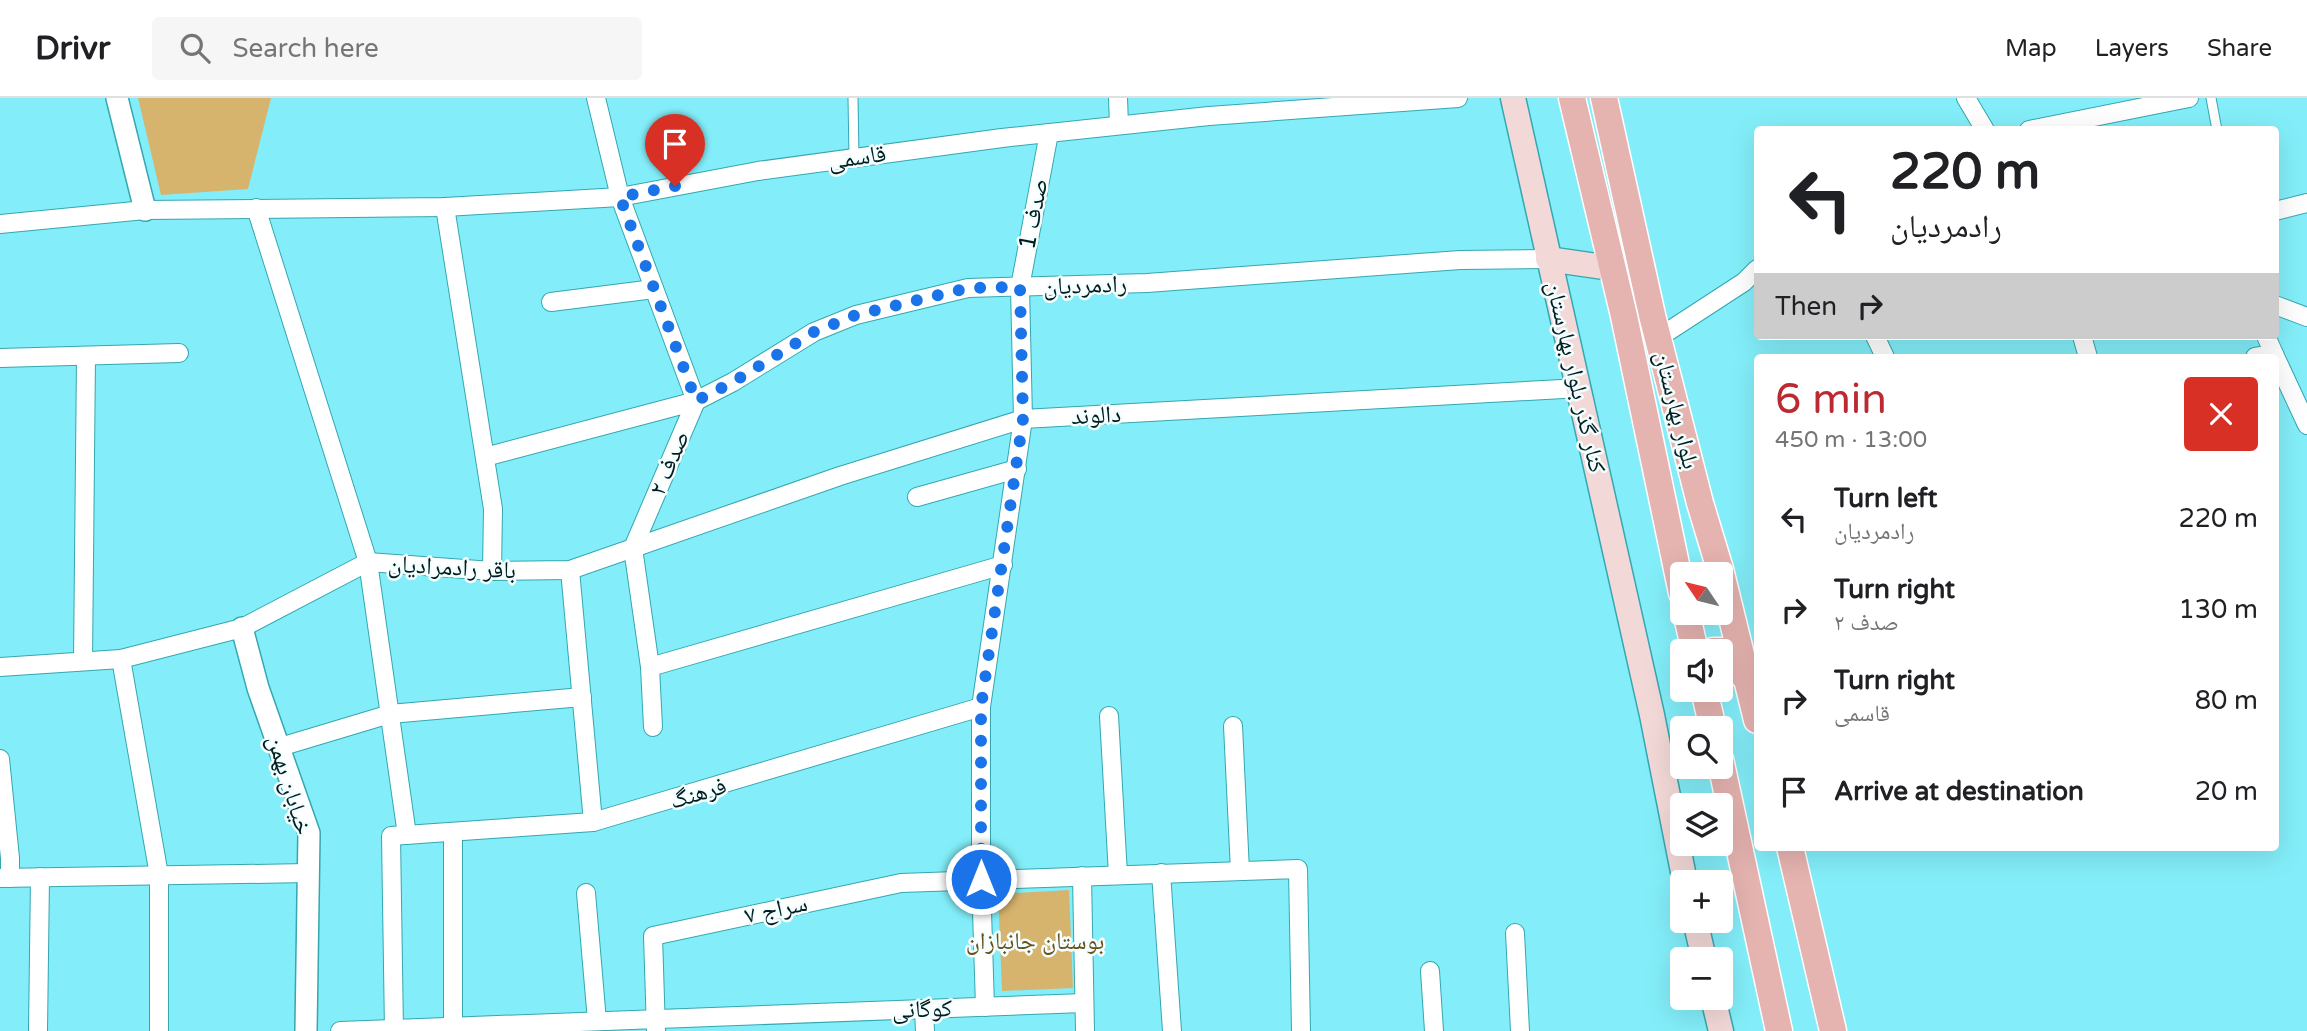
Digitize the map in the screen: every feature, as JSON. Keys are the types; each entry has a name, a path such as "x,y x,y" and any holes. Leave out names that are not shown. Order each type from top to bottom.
{"main road":[{"name":"کنار گذر بلوار بهارستان","path":"1513,98 1639,656 1683,870"},
{"name":"بلوار بهارستان","path":"1572,98 1624,317 1676,562"},
{"name":"بلوار بهارستان","path":"1604,98 1658,338 1717,562"},
{"path":"1548,259 1611,268"},
{"name":"بلوار بهارستان","path":"1733,625 1754,709"},
{"path":"1733,662 1746,680"},
{"path":"1724,779 1779,1031"},
{"path":"1791,851 1833,1031"},
{"path":"1716,1010 1721,1031"}],"street":[{"path":"117,98 145,210"},
{"name":"صدف ۲","path":"596,98 620,197 696,401 633,548"},
{"path":"1118,98 1119,125"},
{"name":"قاسمی","path":"0,224 145,210 445,207 620,197 758,171 1049,132 1209,116 1458,98"},
{"path":"1966,98 1983,126"},
{"path":"2049,126 2189,98"},
{"name":"صدف 1","path":"985,1007 981,879 981,707 1023,419 1020,287 1049,132"},
{"path":"2279,210 2307,203"},
{"path":"445,207 493,509 492,572"},
{"path":"256,208 368,562 407,835 391,836 393,1030"},
{"name":"رادمردیان","path":"485,457 696,401 733,382 814,332 856,315 968,288 1147,283 1460,260 1548,259"},
{"path":"1658,338 1744,282 1754,272"},
{"path":"551,302 654,289"},
{"path":"2279,306 2307,317"},
{"path":"2268,340 2274,354"},
{"path":"0,358 180,352"},
{"path":"83,662 86,357"},
{"path":"2279,365 2305,420"},
{"name":"دالوند","path":"633,548 840,476 1023,419 1580,388"},
{"path":"917,498 1017,469"},
{"path":"633,548 650,667 653,727"},
{"name":"باقر رادمرادیان","path":"0,667 121,659 242,628 368,562 492,572 570,570 633,548"},
{"path":"650,667 1003,565"},
{"path":"570,570 593,822"},
{"name":"خیابان بهمن","path":"242,628 258,688 309,833 306,1031"},
{"path":"121,659 159,875 159,1031"},
{"path":"280,747 390,714 582,698"},
{"name":"فرهنگ","path":"407,835 593,822 981,707"},
{"path":"1110,716 1118,875"},
{"path":"1233,726 1240,871"},
{"path":"0,760 10,858 5,878 308,873"},
{"path":"453,832 453,1027"},
{"path":"981,879 1298,869 1301,1031"},
{"path":"1161,873 1172,1031"},
{"path":"1082,876 1085,1031"},
{"path":"38,1031 40,877"},
{"name":"سراج ۷","path":"656,1025 653,936 901,883 981,879"},
{"path":"586,893 597,1021"},
{"path":"1515,933 1520,1031"},
{"path":"1430,971 1434,1031"},
{"name":"کوگانی","path":"340,1031 453,1027 526,1028 597,1021 656,1025 788,1023 924,1009 1084,1003"},
{"path":"924,1009 925,1031"}],"lane":[{"path":"853,98 854,158"},
{"path":"2211,98 2216,126"}],"green space":[{"path":"138,98 271,98 248,189 161,195"},
{"name":"بوستان جانبازان","path":"1069,890 1073,988 1002,991 998,894"}],"route":[{"path":"675,186 620,197 696,401 733,382 814,332 856,315 968,288 1020,287 1023,419 981,707 981,879"}]}
